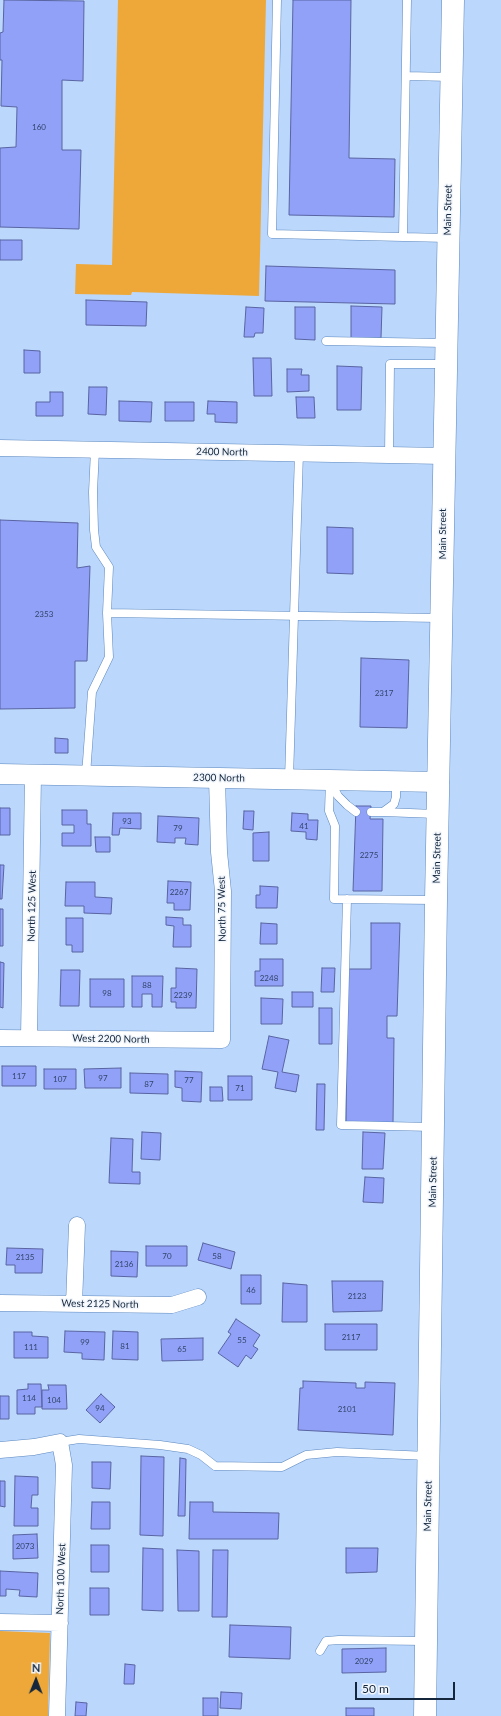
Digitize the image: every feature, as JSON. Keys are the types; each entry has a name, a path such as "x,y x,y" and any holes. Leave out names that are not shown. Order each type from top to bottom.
{"main road":[{"name":"Main Street","path":"425,1716 436,900 453,0"}],"street":[{"name":"2400 North","path":"0,448 444,456"},
{"name":"2300 North","path":"0,774 438,782"},
{"name":"North 125 West","path":"29,1038 33,775"},
{"name":"North 75 West","path":"217,778 219,852 223,891 222,1040"},
{"name":"West 2200 North","path":"0,1038 222,1040"},
{"path":"74,1304 77,1225"},
{"name":"West 2125 North","path":"0,1302 172,1305 198,1297"},
{"path":"0,1450 34,1447 60,1442"},
{"name":"North 100 West","path":"57,1716 64,1465 60,1442"},
{"path":"0,1622 60,1623"}],"lane":[{"path":"277,0 272,234 448,238"},
{"path":"403,237 407,0"},
{"path":"406,76 451,77"},
{"path":"326,341 446,343"},
{"path":"389,455 390,364 446,364"},
{"path":"86,776 92,692 109,657 109,567 96,547 94,530 93,492 95,450"},
{"path":"289,780 300,453"},
{"path":"108,613 442,618"},
{"path":"330,780 338,796 356,812"},
{"path":"330,780 328,811 335,826 334,899 436,900"},
{"path":"383,812 394,804 396,798 396,781"},
{"path":"370,812 438,814"},
{"path":"347,899 340,1125 434,1127"},
{"path":"60,1442 79,1439 188,1448 201,1455 215,1466 282,1467 306,1455 337,1452 429,1456"},
{"path":"320,1651 326,1641 426,1641"}],"shaded area":[{"path":"118,0 266,0 259,296 132,292 131,295 75,294 76,264 112,265"},
{"path":"0,1631 50,1633 48,1716 0,1716"}],"building":[{"path":"4,0 84,1 83,81 62,80 62,150 81,150 79,229 0,227 0,148 16,147 17,107 1,106 2,60 0,60 0,33 3,32"},
{"path":"293,0 351,0 349,158 395,159 394,217 289,215"},
{"path":"0,240 22,240 22,260 0,260"},
{"path":"266,266 395,270 395,304 265,301"},
{"path":"86,300 147,302 146,326 86,325"},
{"path":"351,306 382,307 381,338 351,338"},
{"path":"246,307 264,308 263,333 255,333 254,337 244,337"},
{"path":"295,307 315,307 315,340 295,339"},
{"path":"24,350 40,351 40,373 24,373"},
{"path":"253,358 271,358 272,396 254,396"},
{"path":"337,366 362,367 361,410 337,410"},
{"path":"287,369 302,369 301,375 309,375 309,391 287,392"},
{"path":"89,387 107,387 106,415 88,414"},
{"path":"50,392 63,392 63,416 36,416 36,402 50,402"},
{"path":"296,397 314,397 315,418 297,418"},
{"path":"119,401 152,402 151,422 119,421"},
{"path":"208,401 237,402 237,423 215,422 215,414 207,414"},
{"path":"165,402 194,402 194,421 165,421"},
{"path":"0,520 78,523 77,568 90,566 87,661 75,661 75,708 0,709"},
{"path":"327,527 353,528 353,574 327,573"},
{"path":"361,658 409,660 407,728 360,727"},
{"path":"55,738 68,739 68,753 55,753"},
{"path":"356,806 371,806 370,819 383,819 382,891 353,891"},
{"path":"0,808 10,808 10,835 0,835"},
{"path":"62,810 87,810 87,824 91,824 91,846 62,846 62,833 74,833 74,825 62,825"},
{"path":"244,811 254,811 253,830 243,829"},
{"path":"113,813 141,813 141,829 120,828 119,835 112,835"},
{"path":"292,813 308,814 308,820 318,820 317,840 306,839 306,832 291,831"},
{"path":"158,816 199,818 198,845 185,844 186,838 175,838 175,843 157,842"},
{"path":"269,832 269,861 253,861 253,833"},
{"path":"95,837 110,837 110,852 96,852"},
{"path":"0,865 4,865 2,899 0,899"},
{"path":"168,881 191,882 190,910 174,910 174,903 167,903"},
{"path":"66,882 95,882 95,897 112,898 111,914 84,913 84,906 65,906"},
{"path":"260,886 278,887 277,908 256,908 256,895 260,895"},
{"path":"0,909 3,909 3,946 0,946"},
{"path":"166,917 183,918 183,925 191,925 191,947 173,947 174,926 166,925"},
{"path":"66,918 83,918 83,952 72,952 72,945 66,945"},
{"path":"261,923 277,924 277,944 260,944"},
{"path":"371,923 400,923 397,1016 387,1016 387,1038 394,1038 393,1123 346,1123 348,969 371,969"},
{"path":"260,959 283,959 283,986 255,986 255,971 260,971"},
{"path":"0,962 4,963 3,1008 0,1007"},
{"path":"176,968 197,969 196,1008 176,1008 176,1002 171,1002 171,988 176,988"},
{"path":"322,968 335,968 334,992 321,992"},
{"path":"61,970 80,970 79,1006 60,1006"},
{"path":"132,976 163,976 162,1007 152,1007 152,994 142,994 142,1007 132,1007"},
{"path":"90,979 124,979 124,1007 90,1007"},
{"path":"292,992 313,992 313,1007 292,1007"},
{"path":"261,998 283,999 282,1024 261,1024"},
{"path":"319,1008 332,1008 332,1044 319,1044"},
{"path":"269,1036 289,1040 282,1072 299,1075 296,1092 275,1088 278,1072 262,1069"},
{"path":"2,1066 36,1066 36,1086 2,1086"},
{"path":"121,1068 121,1088 85,1088 84,1069"},
{"path":"44,1069 76,1069 76,1089 44,1089"},
{"path":"175,1071 202,1072 201,1102 182,1101 182,1088 175,1087"},
{"path":"130,1073 168,1074 168,1094 130,1093"},
{"path":"228,1076 252,1076 252,1100 228,1100"},
{"path":"317,1084 325,1084 324,1130 316,1130"},
{"path":"210,1087 222,1087 223,1101 210,1101"},
{"path":"142,1132 161,1133 160,1160 141,1159"},
{"path":"363,1132 385,1133 383,1169 362,1169"},
{"path":"111,1138 133,1139 132,1172 140,1172 140,1184 109,1183"},
{"path":"365,1177 384,1178 383,1203 363,1202"},
{"path":"203,1243 235,1252 231,1269 198,1260"},
{"path":"146,1246 187,1246 187,1266 146,1266"},
{"path":"7,1248 43,1249 42,1273 15,1273 15,1265 6,1265"},
{"path":"111,1251 138,1252 137,1277 111,1276"},
{"path":"241,1275 261,1275 261,1304 241,1304"},
{"path":"332,1281 383,1281 382,1311 333,1312"},
{"path":"283,1283 307,1285 307,1322 282,1322"},
{"path":"236,1319 260,1335 253,1346 258,1349 251,1359 246,1355 238,1367 218,1353 231,1334 228,1332"},
{"path":"325,1324 377,1324 377,1350 325,1350"},
{"path":"65,1331 105,1332 104,1360 82,1359 82,1353 64,1352"},
{"path":"113,1331 138,1332 138,1360 112,1359"},
{"path":"14,1332 32,1332 32,1336 48,1337 48,1358 14,1358"},
{"path":"203,1338 203,1360 162,1361 161,1339"},
{"path":"303,1381 356,1383 356,1388 365,1388 365,1382 395,1383 393,1435 298,1430 300,1388 303,1388"},
{"path":"28,1384 41,1384 42,1407 35,1407 35,1414 17,1414 17,1390 28,1389"},
{"path":"48,1385 66,1385 67,1409 42,1409 42,1390 49,1390"},
{"path":"101,1394 115,1407 100,1423 86,1410"},
{"path":"0,1396 9,1396 9,1419 0,1419"},
{"path":"141,1456 164,1457 163,1536 140,1535"},
{"path":"180,1458 186,1459 185,1516 178,1516"},
{"path":"92,1462 111,1462 110,1489 92,1488"},
{"path":"15,1476 38,1477 38,1495 32,1495 31,1508 38,1508 38,1526 14,1526"},
{"path":"0,1481 5,1481 5,1507 0,1506"},
{"path":"92,1502 110,1502 110,1529 91,1529"},
{"path":"190,1502 213,1502 213,1512 279,1513 278,1539 189,1539"},
{"path":"37,1534 38,1558 13,1559 13,1535"},
{"path":"91,1545 109,1545 109,1572 91,1572"},
{"path":"143,1548 163,1549 163,1611 142,1610"},
{"path":"346,1548 378,1548 377,1572 346,1573"},
{"path":"177,1550 199,1551 199,1611 178,1611"},
{"path":"213,1550 228,1550 227,1617 212,1617"},
{"path":"0,1571 38,1573 37,1597 19,1596 20,1590 6,1589 6,1596 0,1596"},
{"path":"90,1588 109,1588 109,1615 90,1615"},
{"path":"230,1625 291,1627 290,1659 229,1657"},
{"path":"386,1648 386,1672 342,1673 342,1649"},
{"path":"125,1664 135,1665 134,1684 124,1684"},
{"path":"221,1692 242,1693 241,1709 220,1708"},
{"path":"203,1698 218,1698 218,1716 203,1716"},
{"path":"76,1702 87,1703 86,1716 75,1716"},
{"path":"346,1708 374,1708 374,1716 346,1716"}]}
